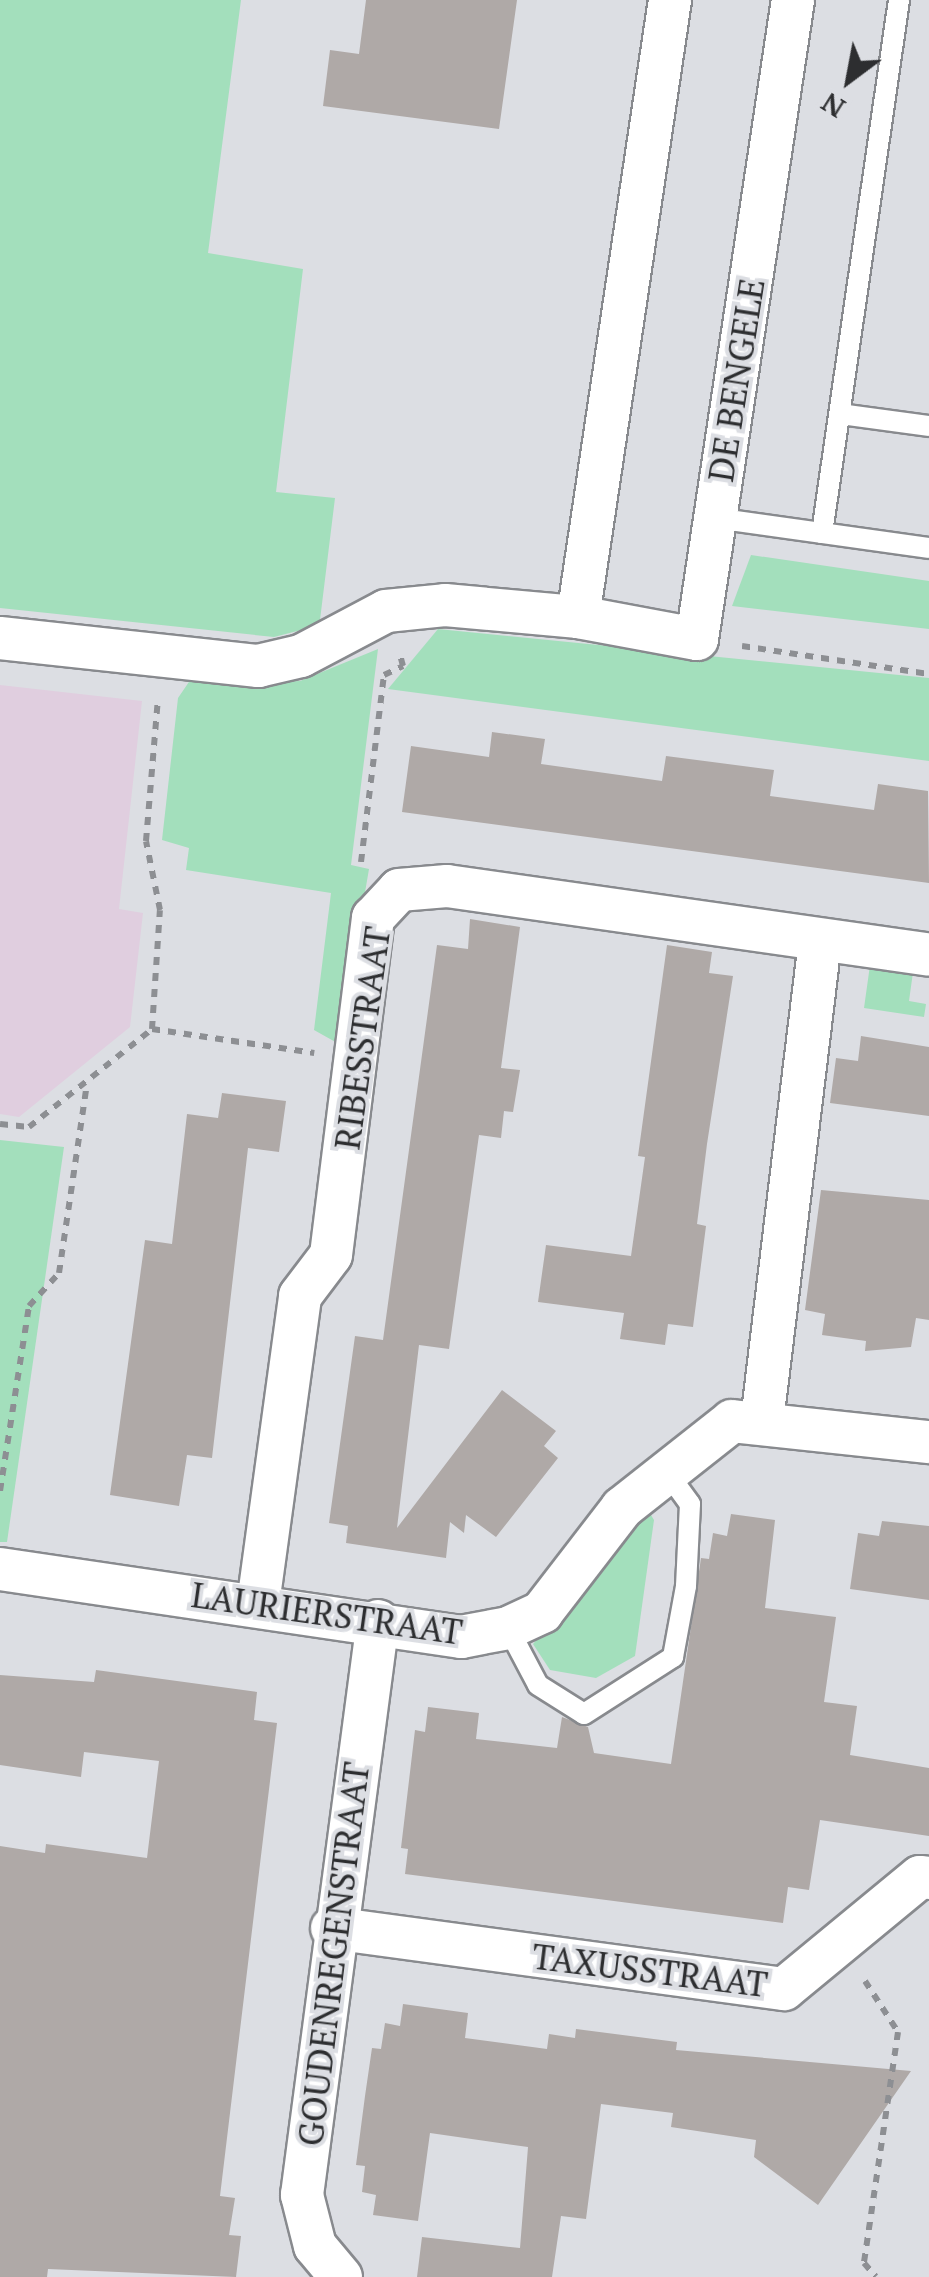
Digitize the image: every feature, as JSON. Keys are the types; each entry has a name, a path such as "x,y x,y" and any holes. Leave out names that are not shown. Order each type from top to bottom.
{"street":[{"path":"578,617 670,0"},
{"name":"DE BENGELE","path":"697,639 793,0"},
{"path":"0,638 258,666 302,656 386,611 445,606 578,617 697,639"},
{"name":"RIBESSTRAAT","path":"258,1604 300,1296 331,1255 373,918 399,890 448,886 929,955"},
{"path":"762,1420 820,940"},
{"name":"LAURIERSTRAAT","path":"0,1569 462,1637 508,1628 542,1612 622,1508 665,1469 732,1421 762,1420 929,1442"},
{"name":"GOUDENREGENSTRAAT","path":"340,2277 316,2246 302,2195 332,1928 378,1622"},
{"name":"TAXUSSTRAAT","path":"332,1928 784,1989 920,1877 929,1878"}],"lane":[{"path":"822,533 900,0"},
{"path":"840,414 929,426"},
{"path":"715,518 929,548"},
{"path":"508,1628 538,1685 584,1714 673,1656 690,1504 665,1469"}],"path":[{"path":"386,611 404,666 384,675 360,862 386,866 399,890"},
{"path":"697,639 929,674"},
{"path":"152,1029 160,910 146,842 162,658"},
{"path":"0,1124 29,1127 152,1029 357,1059"},
{"path":"0,1491 30,1306 60,1273 87,1081"},
{"path":"841,1942 898,2032 864,2262 876,2277"}],"shaded area":[{"path":"0,685 142,701 119,909 143,913 130,1027 19,1117 0,1114"}],"green space":[{"path":"0,0 241,0 208,253 303,269 276,492 335,498 320,620 309,628 274,637 0,608"},
{"path":"751,555 929,581 929,629 732,606"},
{"path":"438,629 929,678 929,761 388,689"},
{"path":"378,649 351,865 369,869 339,1044 314,1030 331,893 186,870 189,848 162,840 178,698 193,676 230,684 300,681"},
{"path":"871,958 914,965 909,1001 926,1004 924,1017 864,1008"},
{"path":"0,1140 64,1147 7,1542 0,1542"},
{"path":"648,1510 654,1520 635,1656 596,1678 550,1670 533,1644"}],"building":[{"path":"366,0 517,0 499,129 323,106 330,50 359,54"},
{"path":"492,732 545,739 541,764 662,781 666,756 774,770 770,796 874,810 878,784 928,791 929,883 402,812 411,746 489,757"},
{"path":"470,919 520,927 501,1068 520,1070 513,1112 504,1111 501,1138 479,1135 449,1349 419,1345 397,1528 502,1390 556,1431 544,1446 558,1458 496,1537 466,1515 464,1533 450,1522 446,1558 346,1543 348,1526 329,1523 355,1336 383,1340 437,945 468,949"},
{"path":"667,945 712,952 709,973 733,976 697,1224 706,1226 693,1327 668,1324 665,1345 620,1339 624,1313 538,1302 546,1245 631,1256 645,1157 638,1156"},
{"path":"861,1036 929,1047 929,1116 830,1103 836,1058 858,1061"},
{"path":"222,1093 286,1101 279,1152 248,1148 212,1458 187,1455 179,1506 110,1495 145,1240 172,1244 187,1114 218,1118"},
{"path":"821,1190 929,1200 929,1320 916,1318 911,1347 865,1351 866,1341 822,1335 825,1314 805,1310"},
{"path":"731,1514 775,1520 765,1608 836,1617 824,1702 857,1706 850,1755 929,1768 929,1836 820,1820 809,1890 788,1887 783,1923 405,1874 408,1849 401,1848 415,1730 425,1732 428,1707 479,1713 476,1739 557,1748 562,1717 588,1727 594,1753 671,1764 701,1558 709,1559 713,1533 727,1536"},
{"path":"882,1521 929,1526 929,1600 850,1589 858,1533 879,1536"},
{"path":"96,1670 257,1692 254,1720 277,1723 220,2196 235,2198 229,2235 241,2236 236,2277 48,2269 47,2277 0,2277 0,1846 45,1853 46,1844 147,1858 159,1761 84,1752 81,1777 0,1765 0,1675 94,1682"},
{"path":"403,2004 468,2013 465,2038 547,2049 549,2034 575,2038 576,2029 677,2042 676,2050 911,2071 818,2205 754,2157 756,2140 671,2127 673,2113 601,2104 586,2219 561,2216 552,2277 417,2277 422,2237 520,2248 528,2147 430,2133 418,2221 373,2215 376,2195 362,2192 365,2166 356,2165 365,2096 372,2048 381,2049 385,2023 400,2026"}]}
